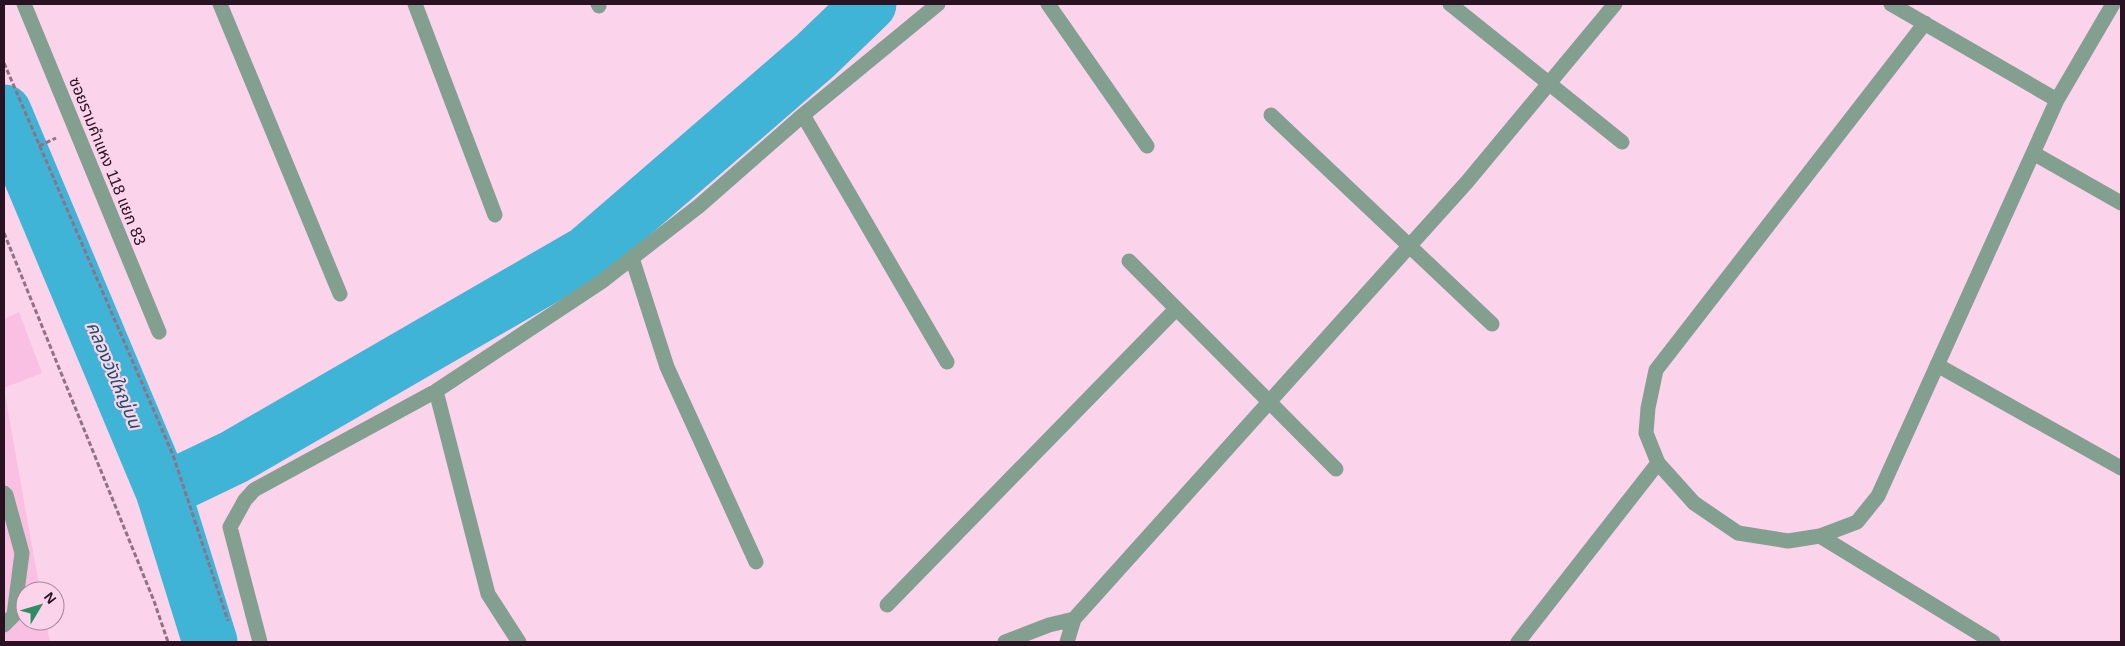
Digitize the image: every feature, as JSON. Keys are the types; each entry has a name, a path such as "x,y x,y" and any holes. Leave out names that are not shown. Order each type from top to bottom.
{"street":[{"name":"ซอยรามคำแหง 118 แยก 83","path":"24,4 159,332"},
{"path":"220,4 340,294"},
{"path":"415,4 495,215"},
{"path":"260,642 230,527 245,500 254,490 436,391 601,282 699,206 804,115 938,4"},
{"path":"1048,4 1147,146"},
{"path":"1450,4 1622,142"},
{"path":"1067,642 1074,619 1467,182 1615,4"},
{"path":"1892,4 2057,100"},
{"path":"1925,23 1656,370 1648,408 1646,433 1658,463 1694,503 1738,533 1788,541 1820,536 1857,522 1878,496 2057,100 2113,4"},
{"path":"804,115 948,362"},
{"path":"1271,115 1492,324"},
{"path":"2034,153 2121,203"},
{"path":"632,258 667,367 756,562"},
{"path":"1129,261 1336,469"},
{"path":"887,604 1176,309"},
{"path":"1937,365 2121,468"},
{"path":"436,391 488,594 519,642"},
{"path":"1518,642 1658,463"},
{"path":"4,492 22,553 14,614 4,624"},
{"path":"1820,536 1993,642"},
{"path":"1005,642 1049,625 1074,619"}],"path":[{"path":"4,63 173,455 229,624"},
{"path":"4,233 154,600 168,642"}],"shaded area":[{"path":"19,312 42,373 4,388 4,319"},
{"path":"4,389 38,581 15,581 15,631 48,631 50,642 4,642"}],"waterway":[{"path":"163,491 234,457 587,253 815,56 869,4"},
{"name":"คลองวังใหญ่บน","path":"4,112 163,491 210,642"}]}
